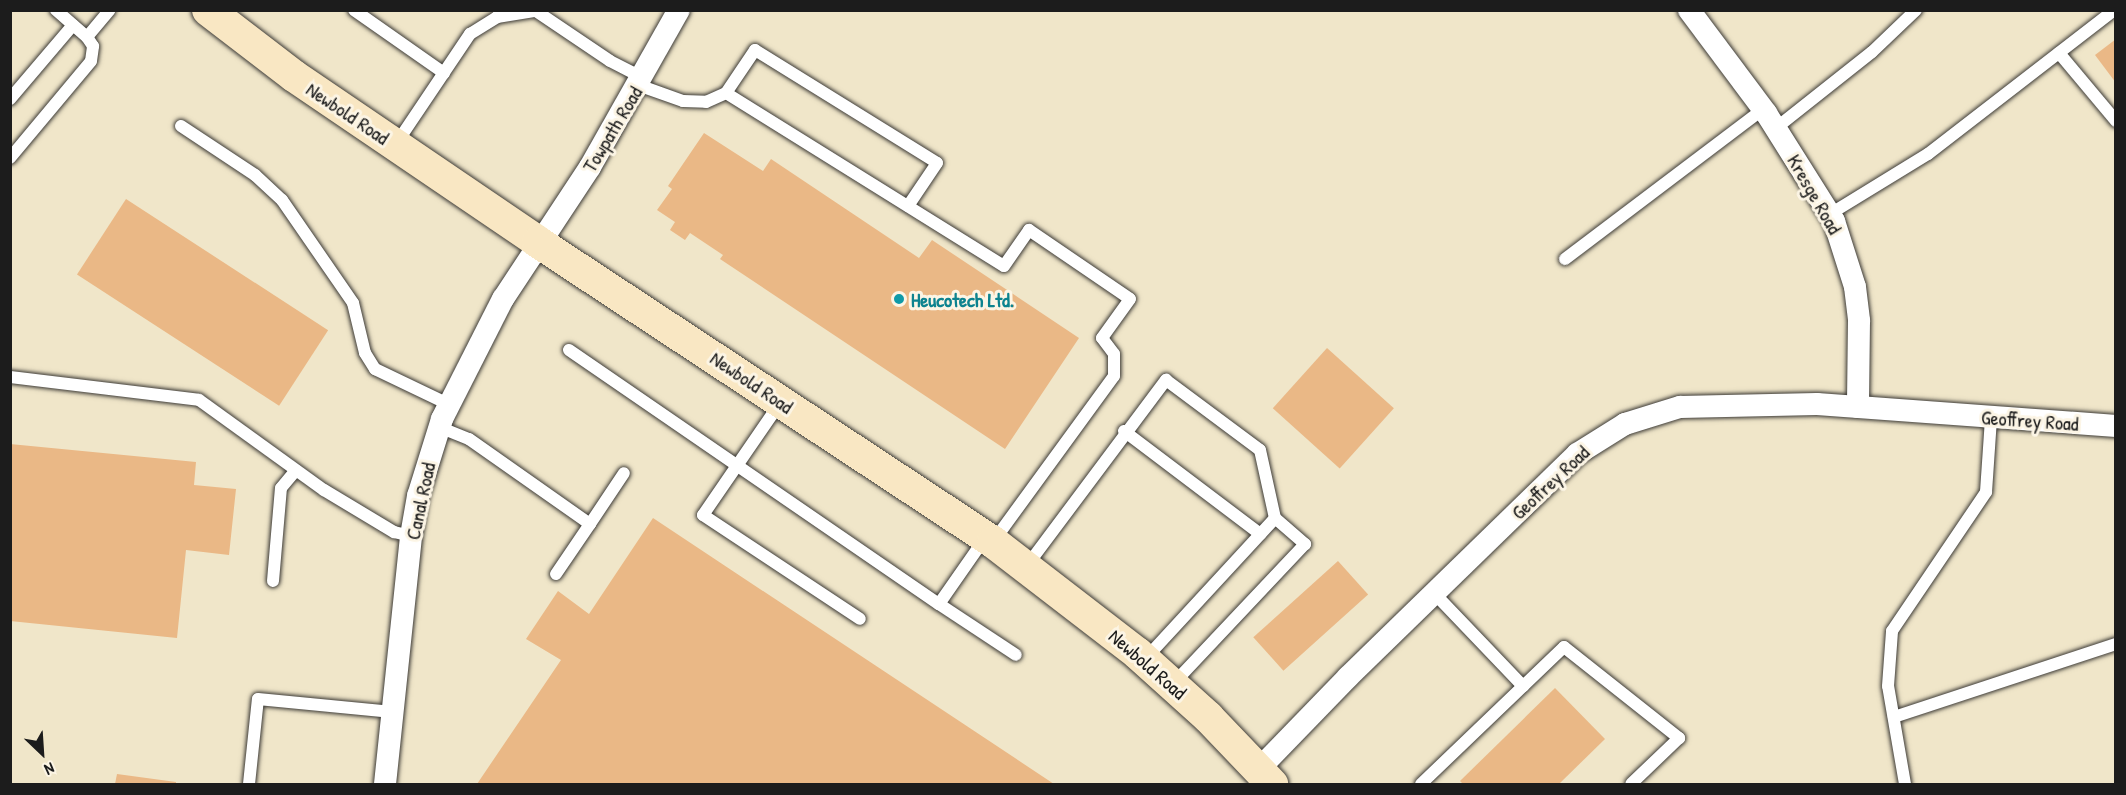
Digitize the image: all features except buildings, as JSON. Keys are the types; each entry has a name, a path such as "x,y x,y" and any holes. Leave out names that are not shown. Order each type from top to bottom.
{"main road":[{"name":"Newbold Road","path":"208,10 294,76 395,145 989,540 1144,659 1265,777"}],"street":[{"name":"Towpath Road","path":"538,242 590,167 679,10"},
{"name":"Kresge Road","path":"1689,10 1763,109 1830,214 1855,287 1859,321 1858,407"},
{"name":"Canal Road","path":"385,784 411,536 418,496 448,404 538,242"},
{"name":"Geoffrey Road","path":"1265,777 1434,593 1577,454 1625,424 1680,407 1709,404 1858,407 2115,426"}],"lane":[{"path":"10,158 91,61 93,46 87,37 56,10"},
{"path":"87,37 110,10"},
{"path":"354,10 444,73"},
{"path":"1776,128 1872,52 1916,10"},
{"path":"1830,214 1928,154 2114,10"},
{"path":"395,145 470,34 482,23 536,11 640,81 683,101 706,102 726,93 755,50 937,163 908,206"},
{"path":"10,99 73,25"},
{"path":"2059,53 2115,122"},
{"path":"726,93 1004,266 1029,230 1130,299 1102,338 1114,354 1114,376 939,604"},
{"path":"1565,259 1763,109"},
{"path":"180,126 255,175 282,200 353,303 365,353 375,369 448,404"},
{"path":"569,350 735,466 1016,655"},
{"path":"10,378 199,400 296,470 394,532 411,536"},
{"path":"1026,567 1124,431 1166,380 1260,450 1275,518 1305,544 1172,685"},
{"path":"780,402 703,515 860,619"},
{"path":"1905,784 1888,686 1892,631 1986,492 1991,418"},
{"path":"439,427 469,439 590,524"},
{"path":"1124,431 1260,534"},
{"path":"273,581 281,488 296,470"},
{"path":"556,574 624,472"},
{"path":"1144,659 1275,518"},
{"path":"1434,593 1523,686"},
{"path":"1894,717 2115,644"},
{"path":"1420,784 1564,647 1680,738 1631,784"},
{"path":"249,784 258,699 392,712"}],"place":[{"name":"Heucotech Ltd.","path":"899,299"}]}
